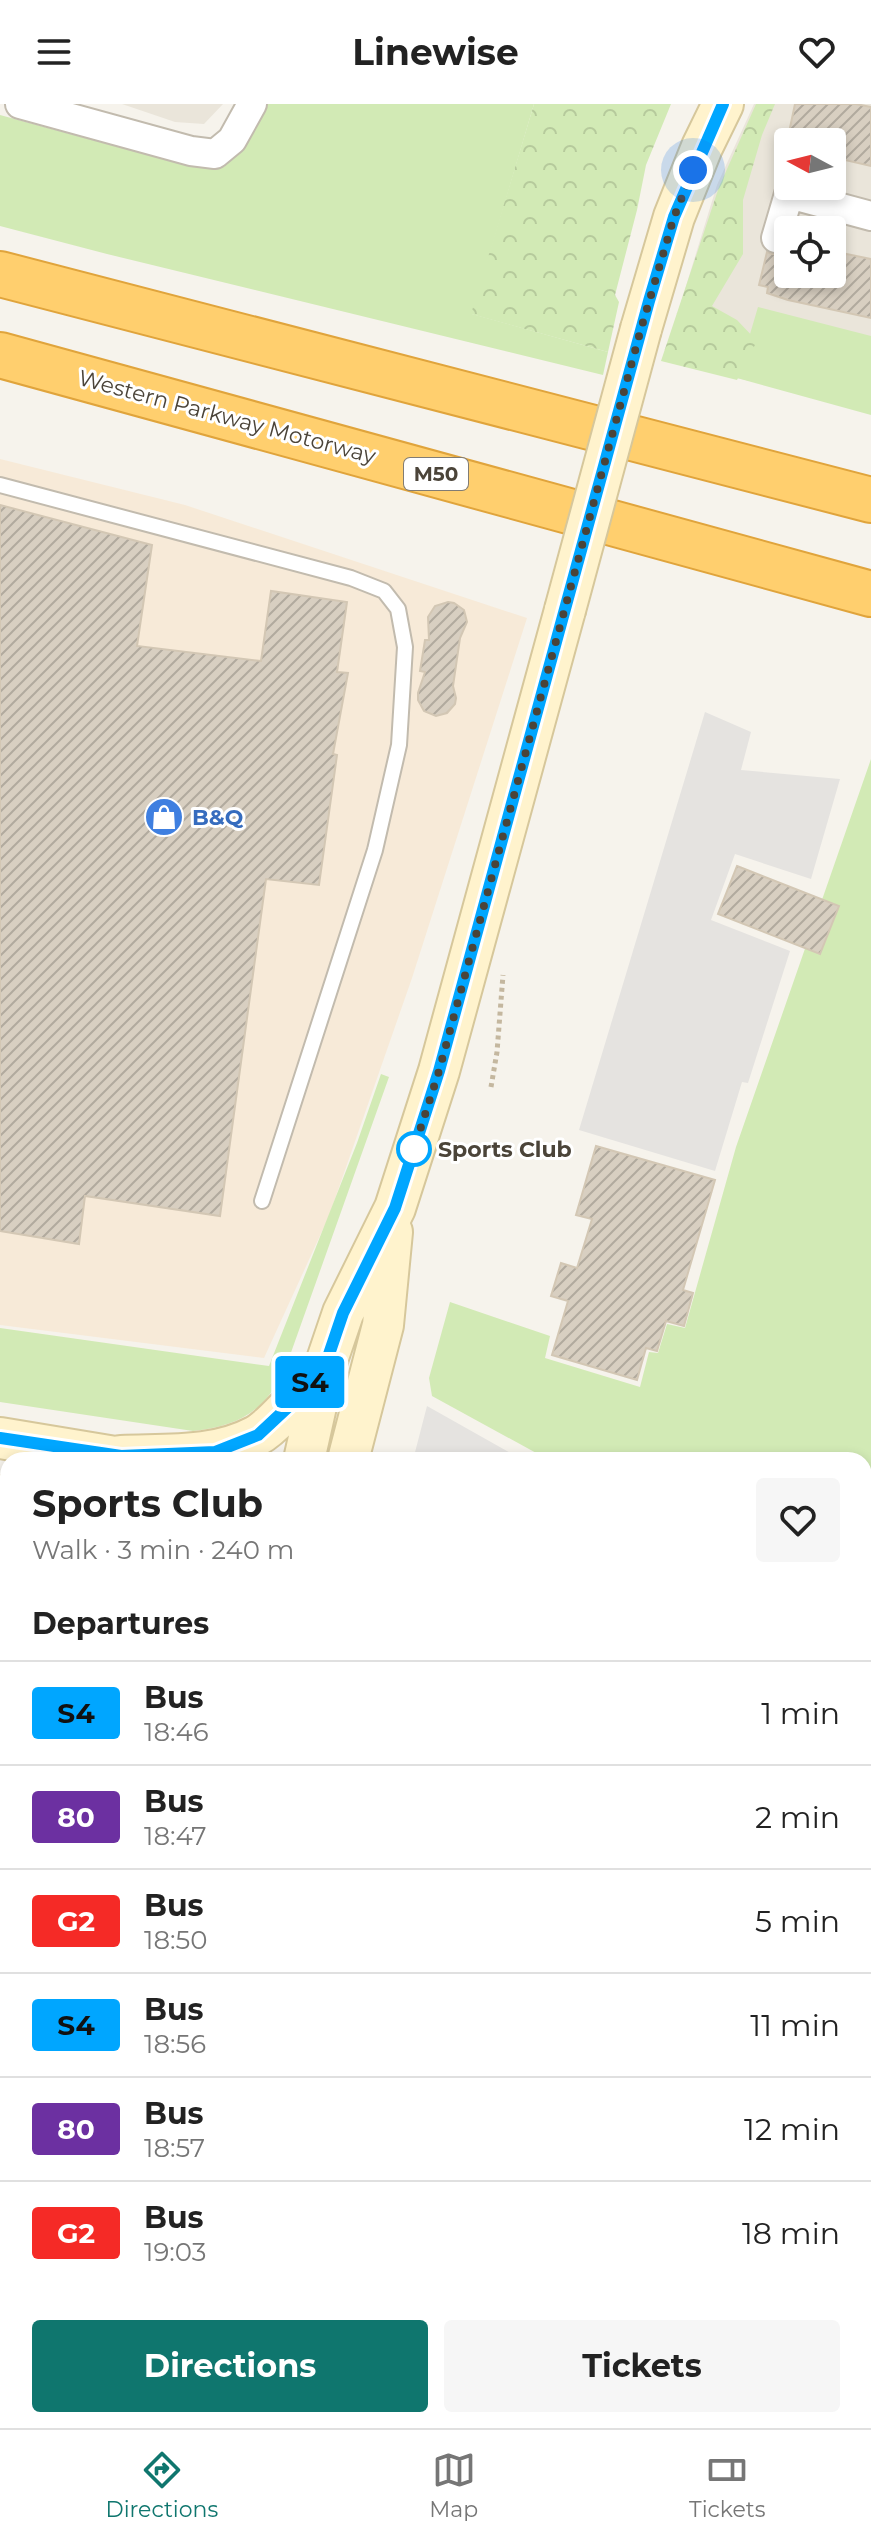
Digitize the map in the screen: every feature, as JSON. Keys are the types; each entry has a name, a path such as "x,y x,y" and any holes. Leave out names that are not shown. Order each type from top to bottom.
{"highway":[{"path":"0,274 871,500"},
{"name":"Western Parkway Motorway","path":"0,355 871,594"}],"main road":[{"path":"306,1452 325,1366 343,1313 395,1208 439,1071 641,329 674,217 723,104"},
{"path":"350,1452 383,1325 395,1208"},
{"path":"215,1452 254,1437 288,1407 325,1366"},
{"path":"0,1438 89,1452"}],"street":[{"path":"20,104 191,151 215,154 232,140 252,104"},
{"path":"782,216 789,194 871,216"}],"lane":[{"path":"0,485 351,578 384,591 398,609 405,647 399,745 375,850 262,1201"}],"shaded area":[{"path":"122,104 223,104 204,124 175,122"},
{"path":"754,104 871,104 871,409 663,361 717,185"},
{"path":"0,459 185,505 527,618 412,978 329,1216 264,1358 0,1325"},
{"path":"705,712 751,732 741,770 840,779 811,879 735,854 711,920 790,951 748,1083 742,1082 715,1171 579,1130"},
{"path":"427,1406 509,1452 415,1452"}],"green space":[{"path":"264,104 534,104 472,314 608,352 603,375 0,226 0,115 189,166 224,167 250,134"},
{"path":"534,104 671,104 646,165 615,295 619,302 608,352 471,314"},
{"path":"756,104 775,104 762,135 743,200 743,254 712,306 737,320 757,341 737,380 661,361 719,187"},
{"path":"758,307 871,336 871,415 737,378"},
{"path":"871,759 871,1452 534,1452 432,1396 429,1378 450,1302 550,1336 545,1358 640,1387 649,1352 658,1353 667,1324 685,1328 736,1147"},
{"path":"381,1074 389,1077 283,1375 256,1409 222,1426 193,1431 0,1402 0,1328 269,1366"}],"building":[{"path":"795,104 856,104 871,107 871,166 846,160 846,128 790,128"},
{"path":"767,252 772,254 774,288 846,288 846,254 871,259 871,318 767,293 768,287 759,285"},
{"name":"B&Q","path":"0,505 152,545 137,646 261,661 271,591 347,602 337,672 348,673 333,754 337,755 319,885 266,879 220,1216 85,1196 79,1244 0,1231"},
{"path":"448,602 464,610 467,622 460,638 453,686 455,704 447,713 436,716 424,711 418,700 425,672 420,671 425,640 429,640 428,617 435,606"},
{"path":"737,866 839,906 820,954 718,914"},
{"path":"596,1146 715,1180 683,1290 693,1293 684,1326 666,1321 657,1351 646,1348 637,1380 552,1355 568,1301 551,1296 561,1263 577,1268 592,1219 576,1215"}],"bus line":[{"name":"S4","path":"215,1452 258,1435 325,1366 343,1313 395,1208 439,1071 649,301 674,217 723,104"},
{"name":"S4","path":"0,1438 94,1452"}],"place":[{"name":"B&Q","path":"164,817"},
{"name":"Sports Club","path":"414,1149"}],"route":[{"path":"414,1149 413,1152 439,1071 641,329 674,217 693,170"}]}
